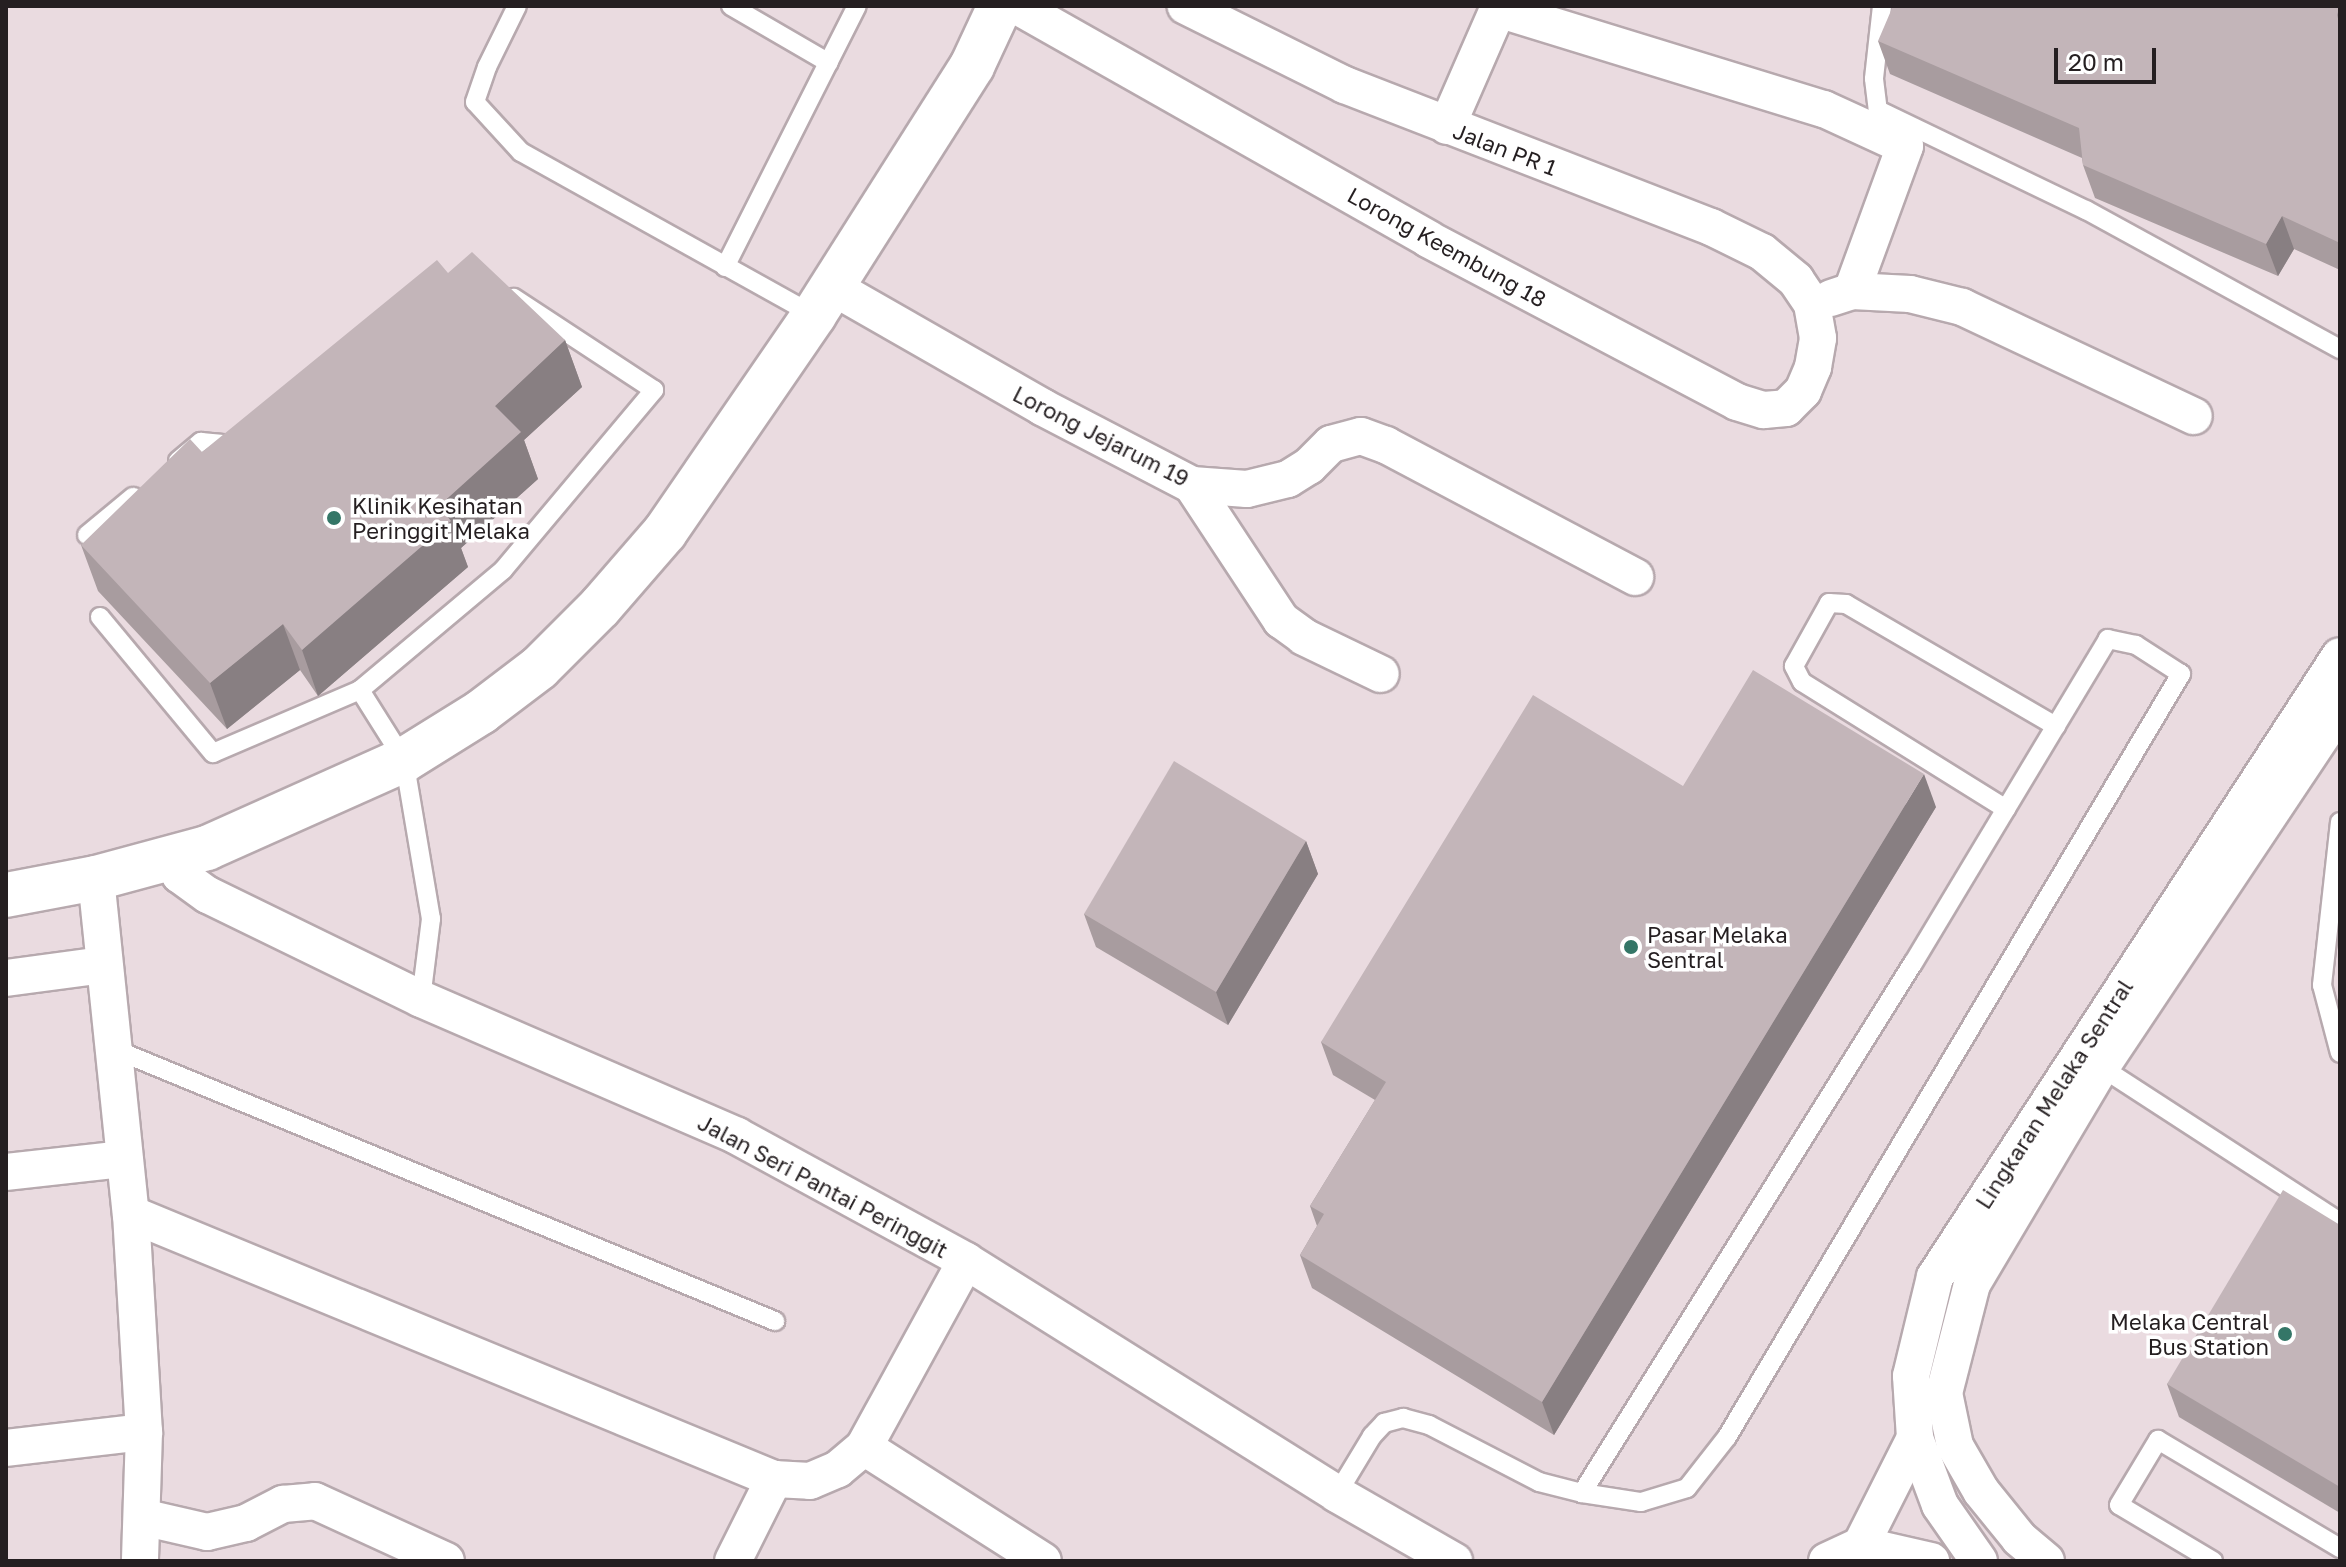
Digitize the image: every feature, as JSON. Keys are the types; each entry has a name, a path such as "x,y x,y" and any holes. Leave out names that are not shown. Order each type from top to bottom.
{"street":[{"path":"6,895 96,878 207,848 404,760 481,712 539,668 600,607 665,532 823,301 972,66 1000,6"},
{"name":"Lorong Keembung 18","path":"1017,6 1428,239 1737,402 1764,410 1786,408 1803,391 1813,367 1818,338 1812,304"},
{"name":"Jalan PR 1","path":"1186,6 1345,85 1711,227 1762,252 1796,280 1812,304"},
{"path":"1447,126 1498,9 1824,109 1905,146 1852,291"},
{"path":"1812,304 1852,291 1910,294 1962,307 2194,416"},
{"name":"Lorong Jejarum 19","path":"823,301 1016,393 1192,485 1247,489 1288,479 1309,466 1331,444 1361,436 1386,445 1635,577"},
{"path":"1192,485 1281,620 1304,637 1381,674"},
{"name":"Lingkaran Melaka Sentral","path":"1979,1561 1940,1505 1915,1438 1911,1376 1935,1277 2340,656"},
{"name":"Lingkaran Melaka Sentral","path":"2046,1561 2019,1538 1981,1491 1955,1446 1944,1393 1972,1284 2101,1067 2340,708"},
{"name":"Jalan Seri Pantai Peringgit","path":"173,857 180,875 192,886 421,999 737,1136 966,1261 1445,1559"},
{"path":"96,878 131,1214 144,1432 140,1561"},
{"path":"6,978 104,965"},
{"path":"6,1172 124,1159"},
{"path":"131,1214 774,1479 810,1481 838,1469 864,1447 966,1261"},
{"path":"6,1448 144,1432"},
{"path":"1827,1561 1861,1545 1915,1438"},
{"path":"864,1447 1043,1561"},
{"path":"733,1561 774,1479"},
{"path":"142,1517 207,1532 246,1523 283,1504 315,1501 446,1561"},
{"path":"1861,1545 1931,1561"}],"lane":[{"path":"517,6 487,67 475,102 521,152 725,267 823,301"},
{"path":"731,6 829,63"},
{"path":"725,267 857,6"},
{"path":"1882,6 1874,79 1878,110 2086,210 2340,349"},
{"path":"100,617 213,753 360,690 503,570 654,390 496,286"},
{"path":"166,470 201,442 247,446 259,437"},
{"path":"87,535 144,488"},
{"path":"2006,809 1802,682 1794,666 1829,603 1846,604 2056,726"},
{"path":"1337,1494 1372,1436 1384,1423 1403,1418 1429,1425 1539,1482 1582,1493 1641,1502 1687,1488 1727,1437 2181,674 2136,645 2108,639 1582,1493"},
{"path":"360,690 404,760 431,919 421,999"},
{"path":"2340,822 2322,985 2340,1053"},
{"path":"114,1049 775,1321"},
{"path":"2101,1067 2340,1222"},
{"path":"2213,1561 2119,1505 2158,1440 2340,1548"}],"building":[{"path":"1893,6 2340,6 2337,15 2340,26 2340,243 2282,216 2266,244 2083,165 2079,128 1878,41"},
{"path":"472,252 565,340 495,406 521,432 439,506 451,521 302,650 283,624 210,683 81,545 190,439 202,452 437,260 448,273"},
{"name":"Pasar Melaka Sentral","path":"1753,670 1924,774 1542,1402 1300,1255 1324,1214 1310,1206 1386,1082 1321,1042 1533,695 1683,786"},
{"path":"1174,761 1306,841 1216,992 1084,914"},
{"name":"Melaka Central Bus Station","path":"2283,1190 2340,1225 2340,1487 2167,1384"}],"place":[{"name":"Klinik Kesihatan Peringgit Melaka","path":"334,518"},
{"name":"Pasar Melaka Sentral","path":"1631,947"},
{"name":"Melaka Central Bus Station","path":"2285,1334"}]}
